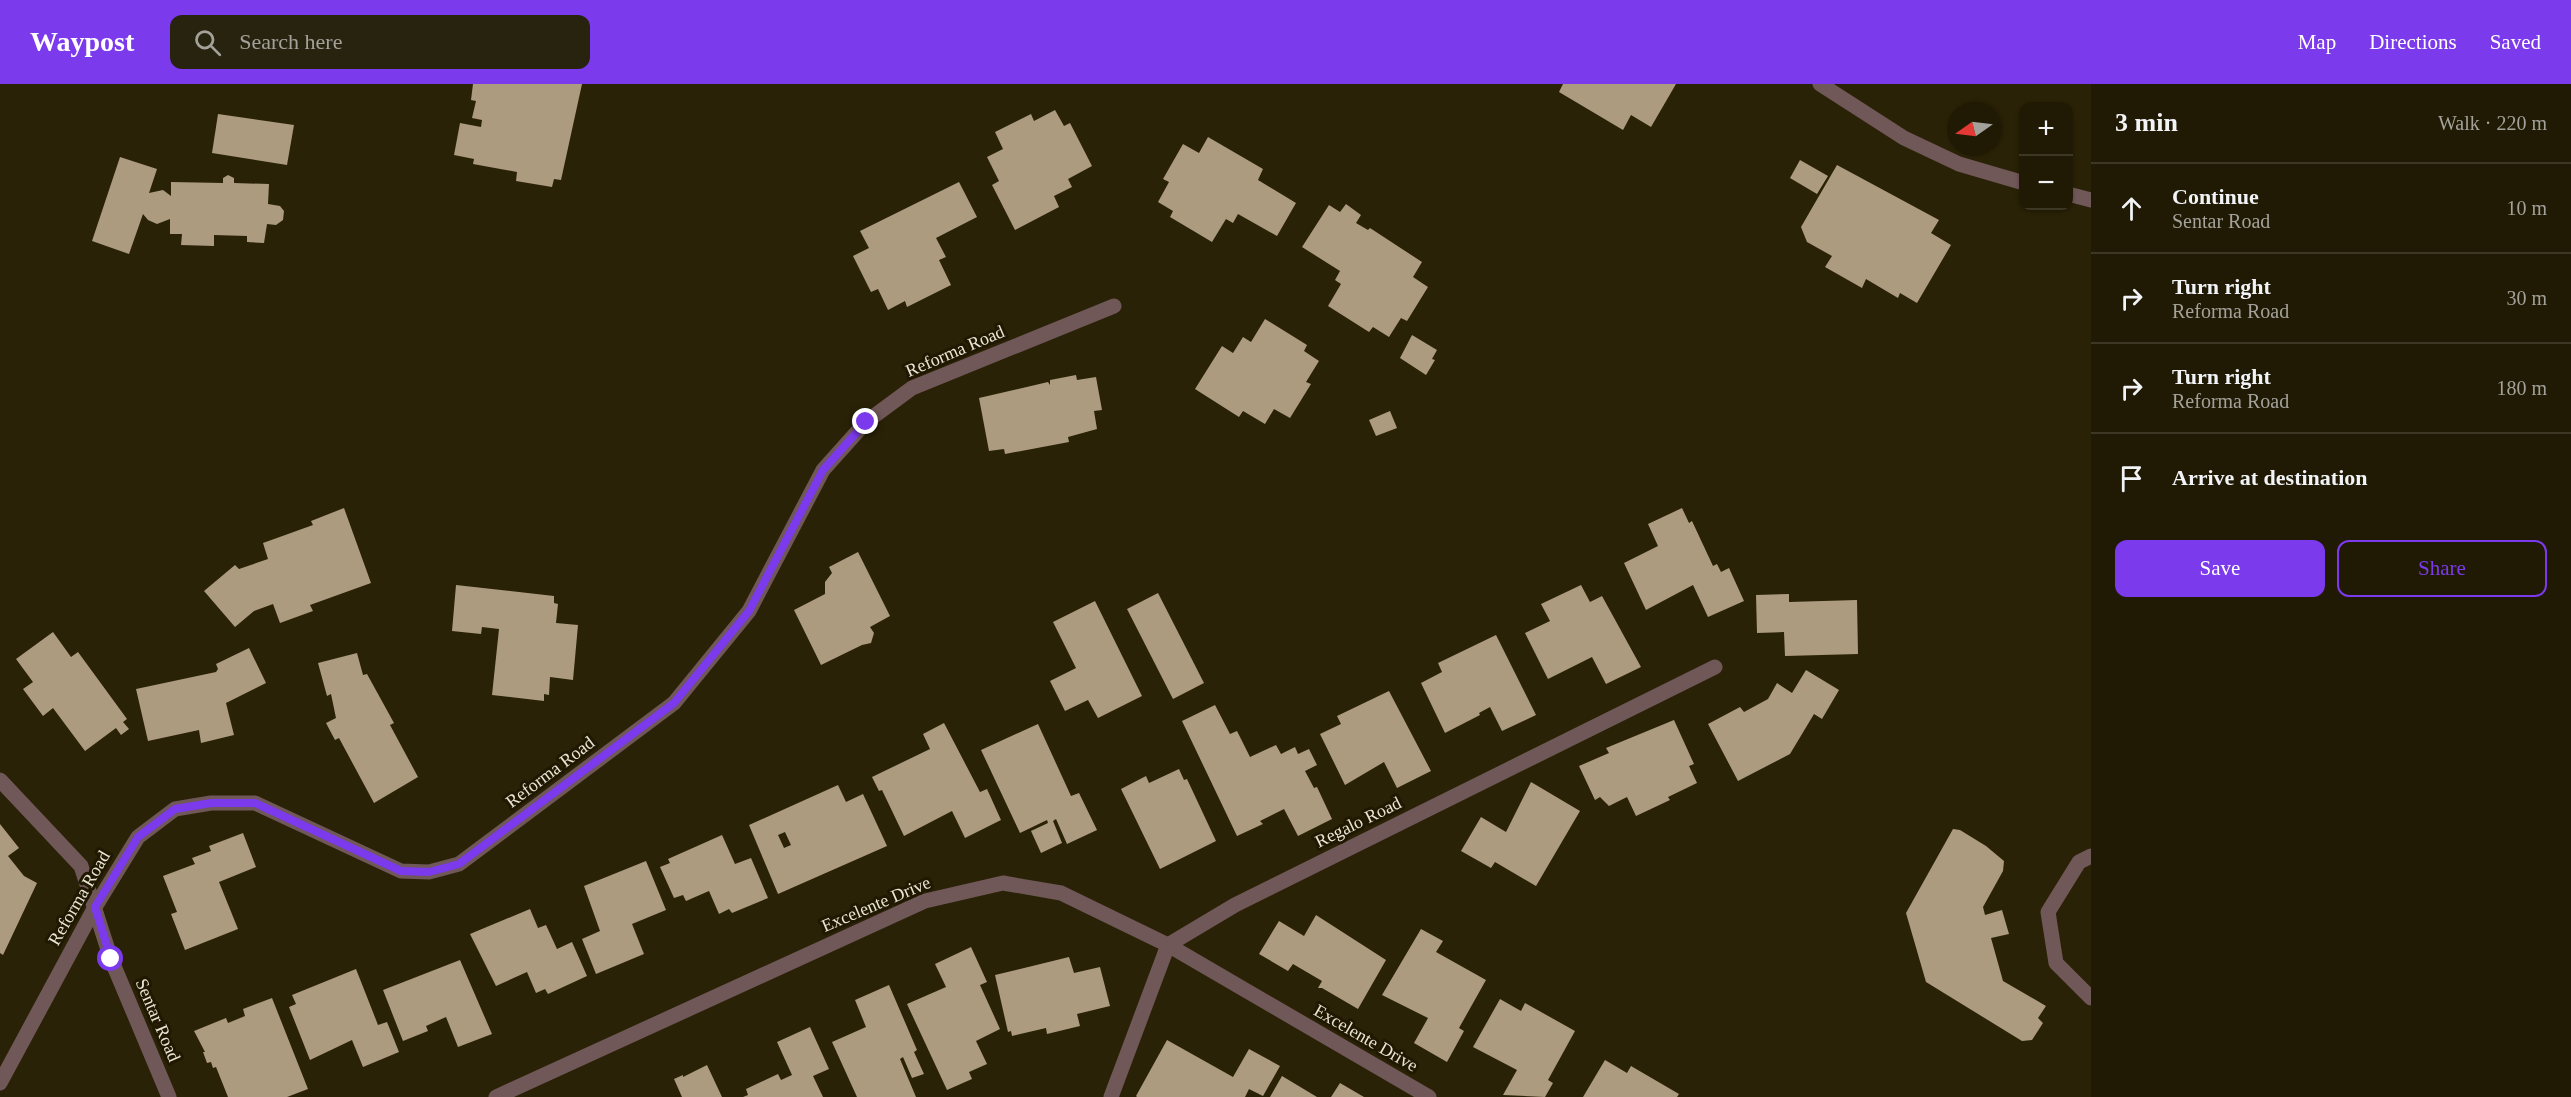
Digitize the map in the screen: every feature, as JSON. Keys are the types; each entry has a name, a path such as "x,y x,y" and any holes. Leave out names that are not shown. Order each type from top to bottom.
{"street":[{"path":"1820,84 1905,138 1959,164 2019,182"},
{"path":"2073,195 2091,200"},
{"name":"Reforma Road","path":"0,1083 95,907 138,837 175,809 211,803 255,803 401,871 429,872 459,864 674,703 749,611 823,470 866,422 912,388 1114,306"},
{"name":"Regalo Road","path":"1168,945 1235,905 1714,667"},
{"name":"Sentar Road","path":"0,780 81,866 111,959 169,1097"},
{"path":"2091,856 2079,862 2048,912 2056,963 2091,998"},
{"name":"Excelente Drive","path":"496,1097 925,901 1003,883 1061,893 1168,945 1429,1097"},
{"path":"1111,1097 1168,945"}],"building":[{"path":"473,84 582,84 561,180 554,179 552,187 516,181 517,172 473,164 474,159 454,155 460,123 481,127 482,120 472,118 476,101 471,100"},
{"path":"1563,84 1676,84 1651,127 1631,115 1623,130 1559,92"},
{"path":"1055,110 1064,126 1070,123 1092,166 1068,179 1072,187 1054,196 1059,207 1015,230 992,185 999,181 987,157 1003,149 995,132 1031,114 1034,121"},
{"path":"218,114 294,125 287,165 212,153"},
{"path":"1208,137 1263,169 1258,180 1296,203 1277,236 1238,214 1233,223 1226,219 1212,242 1170,217 1173,211 1158,202 1169,182 1163,179 1183,144 1199,153"},
{"path":"120,157 157,169 149,193 163,190 171,196 171,182 223,183 223,178 228,175 234,178 234,183 269,184 268,204 280,206 284,211 283,220 276,225 267,224 264,243 247,242 247,236 214,235 214,246 181,245 182,234 170,234 170,219 157,224 148,220 143,214 129,254 92,241"},
{"path":"1800,160 1828,176 1817,194 1790,178"},
{"path":"1837,165 1939,220 1931,233 1951,245 1917,303 1900,293 1898,298 1866,279 1862,288 1825,267 1832,256 1807,242 1801,227"},
{"path":"959,182 977,217 936,238 946,257 939,260 951,285 907,307 905,301 888,310 878,289 871,292 853,256 869,248 860,231"},
{"path":"1346,204 1361,215 1356,223 1368,230 1370,228 1422,262 1413,277 1428,287 1407,321 1401,318 1389,337 1373,327 1369,332 1328,306 1341,284 1335,280 1340,271 1302,247 1329,205 1340,212"},
{"path":"1265,319 1307,345 1304,351 1319,361 1306,382 1311,384 1290,418 1274,409 1265,424 1243,411 1239,417 1195,389 1222,346 1233,353 1243,337 1251,342"},
{"path":"1412,335 1437,350 1432,359 1435,360 1426,375 1400,358"},
{"path":"1076,375 1077,380 1096,377 1102,410 1094,411 1097,429 1068,437 1069,442 1005,454 1004,449 989,451 979,398 1048,382 1050,385 1050,380"},
{"path":"1390,411 1397,428 1376,436 1369,420"},
{"path":"344,508 371,583 310,605 313,611 280,623 273,604 254,611 235,627 204,591 235,565 239,569 268,559 263,543 313,525 311,521"},
{"path":"1682,508 1689,523 1692,521 1713,566 1717,564 1721,572 1729,568 1744,601 1708,617 1693,585 1646,610 1624,563 1658,546 1648,524"},
{"path":"858,552 890,616 870,627 874,633 871,643 821,665 794,610 825,594 825,582 832,573 829,567"},
{"path":"456,585 554,596 554,603 558,604 556,623 578,625 573,680 550,677 549,695 544,694 544,701 492,695 499,629 482,627 481,634 452,631"},
{"path":"1581,585 1590,602 1602,596 1641,667 1606,684 1592,657 1548,679 1525,633 1550,621 1541,604"},
{"path":"1158,593 1204,683 1173,699 1127,609"},
{"path":"1789,594 1789,602 1857,600 1858,654 1785,656 1784,632 1757,633 1756,595"},
{"path":"1095,601 1142,696 1098,718 1088,700 1065,711 1050,681 1076,668 1053,622"},
{"path":"53,632 71,657 78,652 127,719 123,722 129,729 121,735 116,728 85,751 53,708 43,716 23,689 33,682 16,659"},
{"path":"1496,635 1536,715 1502,731 1490,707 1479,713 1480,715 1445,733 1421,683 1442,672 1438,663"},
{"path":"249,648 266,683 226,703 234,735 201,743 199,730 148,741 136,689 216,672 218,669 216,664"},
{"path":"357,653 363,675 367,674 394,723 390,725 418,777 374,803 339,738 335,740 326,723 336,718 331,694 327,696 318,663"},
{"path":"1806,670 1839,690 1822,719 1814,714 1790,754 1738,781 1708,724 1740,707 1744,712 1768,699 1777,683 1792,693"},
{"path":"1389,691 1431,771 1397,788 1384,762 1345,785 1320,734 1341,724 1337,716"},
{"path":"1215,705 1230,734 1237,731 1250,757 1276,745 1281,754 1295,747 1298,754 1309,749 1317,765 1305,771 1314,788 1317,787 1332,819 1298,836 1284,809 1260,821 1263,824 1237,836 1182,721"},
{"path":"1674,720 1694,764 1689,766 1697,783 1668,797 1670,800 1636,816 1627,797 1609,806 1600,797 1595,800 1579,766 1609,753 1606,748"},
{"path":"944,723 980,792 987,789 1001,820 965,838 952,811 904,836 882,790 879,791 872,777 930,749 923,734"},
{"path":"1038,724 1071,796 1079,793 1097,830 1067,844 1056,819 1053,821 1062,843 1041,853 1031,831 1048,823 1047,820 1020,833 981,750"},
{"path":"1179,769 1184,780 1187,779 1216,841 1160,869 1121,789 1146,776 1149,783"},
{"path":"1531,782 1580,811 1536,886 1495,862 1491,868 1461,851 1481,817 1506,832"},
{"path":"838,785 846,802 863,794 887,846 778,894 749,825","holes":["785,832 791,845 784,848 778,835"]},
{"path":"0,824 19,848 8,856 24,876 37,883 3,955 0,953"},
{"path":"1953,829 1960,830 1986,846 2004,861 2003,871 1983,907 1985,915 2002,910 2009,934 1991,938 2003,981 2046,1006 2038,1018 2043,1023 2032,1040 2022,1041 1926,982 1906,913"},
{"path":"243,833 256,867 219,882 238,929 185,950 171,914 177,912 163,876 195,864 192,858 211,851 209,846"},
{"path":"722,835 735,864 751,858 768,898 732,913 729,909 719,914 709,891 686,901 683,895 674,898 660,867 670,863 668,859"},
{"path":"646,861 666,910 632,924 644,954 596,974 582,939 600,931 584,886"},
{"path":"530,909 538,928 546,925 557,949 572,942 587,976 548,994 545,989 536,993 527,972 496,986 470,934"},
{"path":"1316,915 1386,960 1358,1009 1322,988 1318,988 1322,981 1293,964 1288,971 1259,954 1279,921 1304,936"},
{"path":"1421,929 1443,941 1436,952 1486,980 1459,1028 1464,1031 1447,1062 1414,1043 1428,1018 1382,995"},
{"path":"971,947 987,982 980,985 1000,1029 976,1041 987,1064 969,1072 972,1079 947,1090 907,1004 946,987 935,964"},
{"path":"1069,957 1074,973 1100,967 1110,1006 1077,1014 1080,1026 1047,1034 1046,1028 1012,1036 1011,1031 1008,1032 995,975"},
{"path":"460,960 492,1034 458,1047 446,1017 426,1026 428,1031 403,1041 383,990"},
{"path":"356,969 378,1025 387,1022 399,1052 363,1067 352,1040 310,1060 289,1007 296,1004 292,995"},
{"path":"889,985 917,1050 914,1052 924,1074 912,1078 903,1057 900,1059 916,1097 857,1097 832,1042 866,1027 855,1000"},
{"path":"272,998 308,1089 287,1097 228,1097 216,1067 213,1068 211,1062 207,1063 203,1052 205,1052 194,1031 226,1018 228,1023 245,1016 243,1009"},
{"path":"1500,999 1521,1011 1525,1003 1575,1031 1548,1080 1553,1083 1545,1097 1503,1095 1517,1070 1473,1047"},
{"path":"810,1027 829,1069 813,1076 823,1097 743,1097 748,1095 746,1089 778,1074 781,1080 792,1075 777,1042"},
{"path":"1167,1040 1233,1077 1249,1049 1280,1066 1263,1096 1249,1089 1245,1097 1137,1097"},
{"path":"1605,1060 1627,1073 1631,1066 1679,1094 1677,1097 1583,1097"},
{"path":"707,1065 722,1097 682,1097 674,1079"},
{"path":"1282,1076 1317,1097 1270,1097"},
{"path":"1340,1083 1364,1097 1331,1097"}],"route":[{"path":"111,959 95,907 138,837 175,809 211,803 255,803 401,871 429,872 459,864 674,703 749,611 823,470 866,422"}]}
